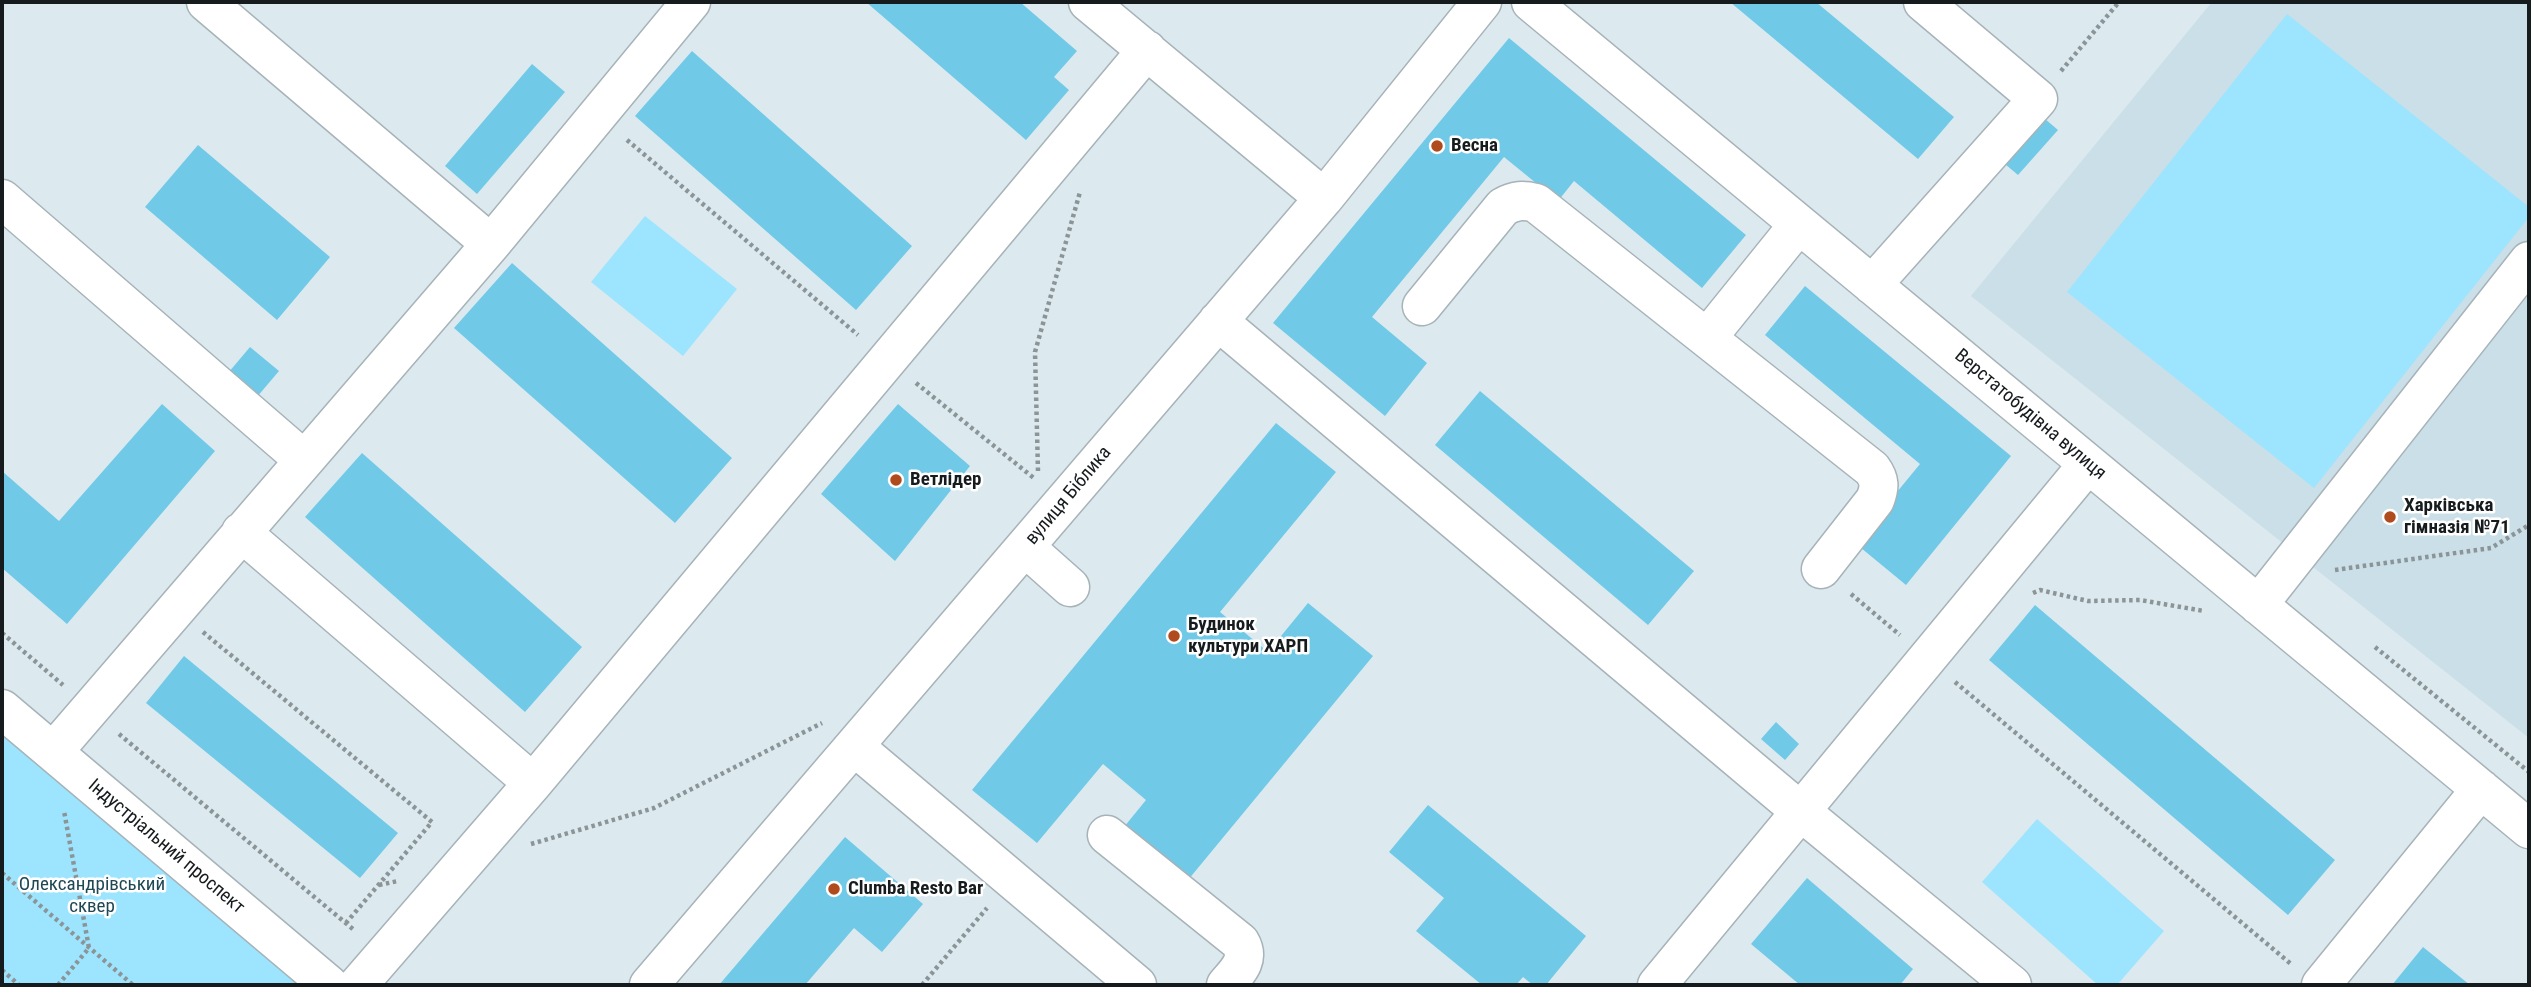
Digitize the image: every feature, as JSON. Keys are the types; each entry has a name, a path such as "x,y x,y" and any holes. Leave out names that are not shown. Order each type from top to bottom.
{"street":[{"path":"206,2 491,244"},
{"path":"53,752 89,707 491,244 691,2"},
{"path":"1088,2 1324,198"},
{"name":"вулиця Біблика","path":"649,985 1324,198 1482,2"},
{"name":"Верстатобудівна вулиця","path":"1531,2 2529,829"},
{"path":"1872,285 2038,99 1923,2"},
{"path":"358,985 533,783 1147,50"},
{"path":"2,199 304,460"},
{"path":"1422,306 1503,207 1524,200 1536,203 1872,469 1878,477 1880,488 1875,500 1821,569"},
{"path":"1707,338 1798,224"},
{"path":"2258,605 2529,261"},
{"path":"1218,321 1793,806 2012,985"},
{"path":"1657,985 2088,464"},
{"path":"242,532 533,783"},
{"path":"1025,547 1070,587"},
{"name":"Індустріальний проспект","path":"2,709 329,985"},
{"path":"855,747 1137,985"},
{"path":"2308,976 2481,789"},
{"path":"1107,835 1240,942 1245,950 1244,960 1226,985"}],"path":[{"path":"2038,99 2119,2"},
{"path":"597,115 887,360 1039,482 1035,352 1084,179"},
{"path":"2283,573 2317,572 2491,548 2529,525"},
{"path":"1821,569 1910,644"},
{"path":"2028,595 2040,590 2088,601 2140,600 2232,615 2258,605"},
{"path":"199,629 432,822 346,923"},
{"path":"2,633 383,954"},
{"path":"1952,679 2308,976"},
{"path":"525,846 654,808 843,712 855,747"},
{"path":"53,752 89,948"},
{"path":"2,873 133,985"},
{"path":"378,886 402,880"},
{"path":"922,985 993,901"},
{"path":"58,985 89,948"},
{"path":"2,970 19,985"}],"shaded area":[{"name":"Харківська гімназія №71","path":"2212,2 2529,2 2529,738 1971,296"}],"green space":[{"path":"2287,14 2529,207 2529,217 2314,488 2067,292"},
{"path":"645,216 737,289 683,356 591,282"},
{"name":"Олександрівський сквер","path":"2,701 333,985 2,985"},
{"path":"2037,819 2164,931 2117,985 2098,985 1982,882"}],"building":[{"path":"866,2 1020,2 1077,51 1054,77 1069,90 1026,140"},
{"path":"1730,2 1816,2 1954,117 1918,159"},
{"path":"1509,38 1746,235 1702,288 1574,181 1558,201 1504,157 1372,317 1427,363 1385,416 1273,323"},
{"path":"692,51 912,246 856,310 635,116"},
{"path":"532,64 565,92 477,194 445,166"},
{"path":"2038,113 2058,130 2018,175 1999,159"},
{"path":"198,145 330,257 277,320 145,207"},
{"path":"512,263 732,458 675,523 454,328"},
{"path":"1805,286 2011,456 1906,585 1855,543 1920,464 1765,335"},
{"path":"250,347 279,371 251,404 223,379"},
{"path":"1480,391 1694,571 1648,625 1435,445"},
{"path":"162,404 215,451 67,624 2,568 2,471 59,521"},
{"name":"Ветлідер","path":"898,404 970,466 895,561 821,494"},
{"name":"Будинок культури ХАРП","path":"1276,423 1336,472 1220,612 1268,652 1308,603 1373,656 1188,880 1124,827 1146,800 1103,764 1037,843 972,790"},
{"path":"362,453 582,647 525,712 305,517"},
{"path":"2035,605 2335,860 2288,915 1989,660"},
{"path":"184,656 398,833 360,878 146,703"},
{"path":"1776,722 1799,744 1785,760 1761,739"},
{"path":"1428,805 1586,936 1546,985 1533,985 1523,977 1516,985 1482,985 1416,931 1444,898 1389,852"},
{"path":"845,837 923,904 882,952 854,928 805,985 719,985"},
{"path":"1807,878 1913,969 1900,985 1800,985 1751,944"},
{"path":"2423,947 2470,985 2392,985"}],"place":[{"name":"Весна","path":"1437,146"},
{"name":"Ветлідер","path":"896,480"},
{"name":"Харківська гімназія №71","path":"2390,517"},
{"name":"Будинок культури ХАРП","path":"1174,636"},
{"name":"Clumba Resto Bar","path":"834,889"}]}
